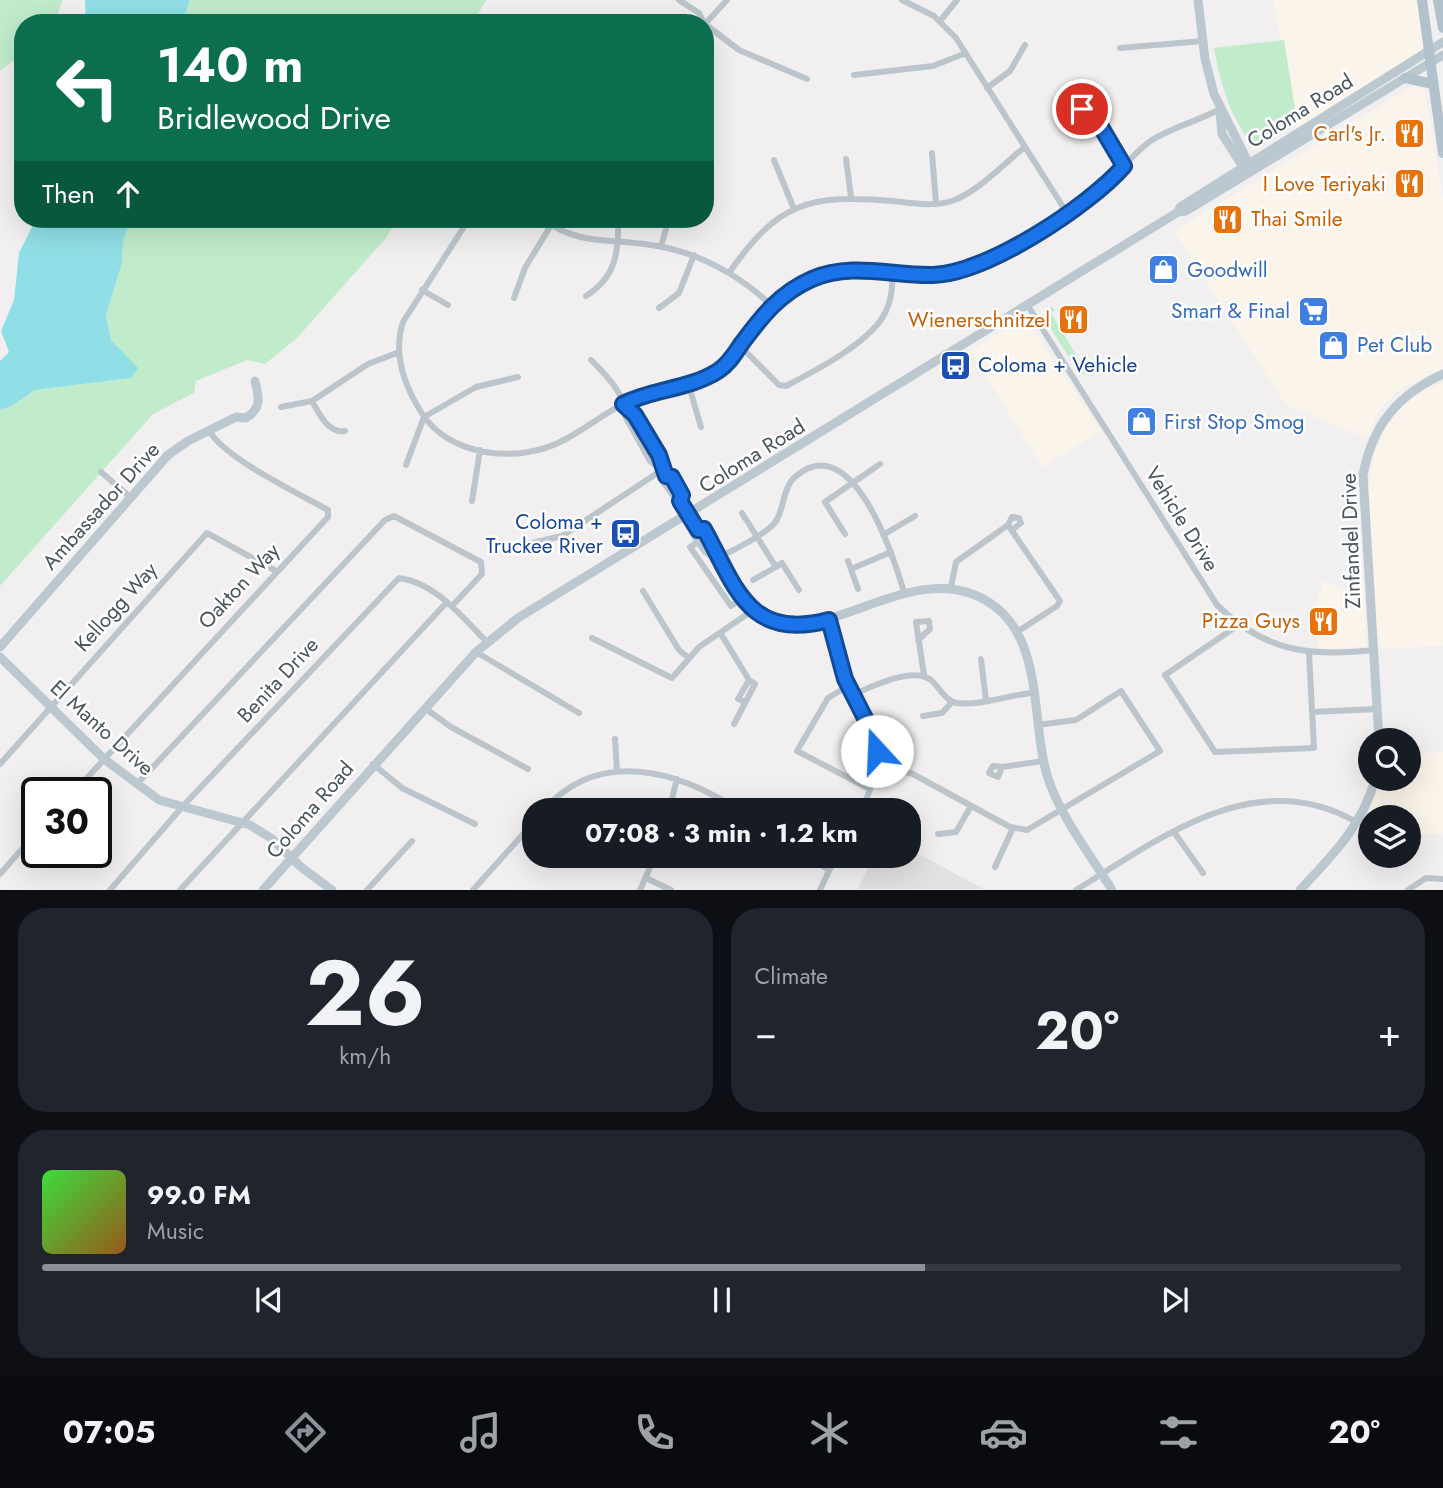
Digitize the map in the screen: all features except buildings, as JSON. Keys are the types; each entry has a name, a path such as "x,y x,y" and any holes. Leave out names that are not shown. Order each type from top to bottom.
{"main road":[{"path":"1422,0 1443,153"},
{"path":"1438,0 1443,23"},
{"path":"1405,78 1433,84"}],"street":[{"path":"679,0 700,14"},
{"path":"714,14 727,0"},
{"path":"902,0 940,21 966,53 1067,213"},
{"path":"940,21 957,0"},
{"path":"1198,0 1203,41 1220,110 1247,168"},
{"path":"714,30 739,50 807,79"},
{"path":"1120,48 1203,41"},
{"name":"Coloma Road","path":"263,890 476,652 549,597 688,516 1178,212 1186,211 1247,168 1443,43"},
{"path":"987,88 1010,71 1025,46"},
{"path":"854,75 933,66 966,53"},
{"name":"Coloma Road","path":"1247,168 1443,55"},
{"path":"1082,109 1101,127 1124,166"},
{"path":"463,228 403,322 399,352 406,380 424,417 450,441 480,450 517,453 564,441 624,406 720,370 771,305 792,289 820,275 861,269 933,275 971,269 1098,192 1164,133 1220,110"},
{"path":"729,273 756,237 794,209 817,201 851,197 936,204 962,197 1025,147"},
{"path":"932,153 936,204"},
{"path":"845,159 851,197"},
{"path":"775,160 794,209"},
{"path":"514,299 525,268 549,228"},
{"path":"557,228 581,239 661,246 694,255 729,273 771,305"},
{"path":"586,296 609,275 616,260 618,228"},
{"path":"661,246 666,228"},
{"path":"659,308 679,293 694,255"},
{"path":"740,346 779,385 786,386 870,334 887,310 893,273"},
{"path":"422,290 448,304"},
{"name":"Vehicle Drive","path":"1028,306 1203,587 1217,605 1240,624 1271,642 1309,653 1374,650"},
{"path":"281,407 312,401 368,364 399,352"},
{"path":"591,360 609,378 624,406 625,416 650,461 664,473"},
{"name":"Zinfandel Drive","path":"1379,728 1362,498 1366,461 1382,421 1399,401 1443,374"},
{"path":"406,465 424,417 476,387 518,377"},
{"name":"Ambassador Drive","path":"0,647 168,455 209,430 236,417 246,418 254,413 259,401 255,381"},
{"path":"688,383 701,427"},
{"path":"312,401 326,423 338,431 345,431"},
{"name":"Oakton Way","path":"88,777 276,570 328,517 328,510 236,458 223,443 212,438 209,430"},
{"path":"472,501 480,450"},
{"path":"845,534 825,502 880,464"},
{"path":"717,558 776,523 792,479 805,470 829,467 843,471 854,484 891,552 904,592"},
{"path":"101,472 130,497"},
{"path":"664,473 663,482 674,501 680,501 698,530"},
{"path":"528,544 562,536 664,473"},
{"path":"742,513 775,567"},
{"path":"137,784 385,520 394,516 411,523 481,562 482,574 449,604 180,890"},
{"path":"883,536 915,516"},
{"path":"951,587 956,562 1010,527 1060,601 1057,606 1017,632"},
{"path":"698,530 704,529 722,568 741,599 750,608 768,618 794,625 829,620 904,592 951,587 990,603 1017,632 1026,656 1043,761 1062,810 1112,890"},
{"path":"698,530 695,535 698,542 717,558"},
{"name":"Kellogg Way","path":"0,764 50,705 207,533 276,570"},
{"path":"698,542 690,547 708,576 731,606 741,599"},
{"path":"858,589 849,565 891,552"},
{"path":"753,580 782,563 799,590"},
{"path":"708,576 722,568"},
{"name":"Benita Drive","path":"110,890 183,806 399,578 412,579 449,604 487,642"},
{"path":"643,591 679,650 689,658"},
{"path":"592,638 668,678 673,678 699,647 721,634 750,608"},
{"path":"829,620 848,686 875,741 876,768 867,798"},
{"path":"1240,624 1166,675 1215,752 1314,748 1309,653"},
{"path":"721,634 749,680 755,684 734,724"},
{"path":"918,640 923,676 952,702"},
{"path":"476,652 579,713"},
{"name":"El Manto Drive","path":"0,657 104,759 137,784 167,805 178,808 183,806 244,822 271,838 332,890"},
{"path":"981,659 986,700"},
{"path":"852,695 887,680 923,676"},
{"path":"848,686 828,698 797,751 870,789"},
{"path":"876,768 911,773 1013,828 1035,828 1160,751 1121,691 1076,720 1037,725"},
{"path":"923,716 942,713 952,702 1032,693"},
{"path":"426,709 452,727 528,769"},
{"path":"1312,712 1378,709"},
{"path":"615,739 617,771"},
{"path":"1002,767 1043,761"},
{"path":"373,764 402,788 475,824"},
{"path":"556,798 567,787 617,771 677,779 722,798"},
{"path":"672,798 677,779"},
{"path":"938,834 956,832 971,806"},
{"path":"1076,890 1174,832 1223,808 1320,806 1358,823 1300,890"},
{"path":"995,867 1013,828"},
{"path":"1174,832 1203,873"},
{"path":"473,890 522,837"},
{"path":"367,890 412,841"},
{"path":"0,873 21,850"},
{"path":"640,890 650,868"},
{"path":"820,890 829,870 826,868"},
{"path":"646,878 671,890"},
{"path":"1408,890 1426,878 1443,879"}],"shaded area":[{"path":"1273,0 1417,0 1425,50 1297,130"},
{"path":"1415,85 1425,92 1443,200 1443,367 1397,391 1380,409 1366,438 1286,405 1174,231"},
{"path":"1025,318 1101,431 1042,467 971,351"},
{"path":"1443,382 1443,646 1377,649 1368,493 1373,457 1385,429 1405,404 1426,389"},
{"path":"1325,581 1343,589 1364,586 1366,646 1318,650 1316,600"},
{"path":"1443,752 1443,833 1421,835 1421,805 1371,805 1377,791 1421,791 1421,754"},
{"path":"921,855 984,889 858,889 868,868 921,868"}],"green space":[{"path":"0,0 63,0 58,14 14,14 14,60 0,71"},
{"path":"190,0 486,0 478,14 185,14"},
{"path":"1284,40 1296,115 1263,144 1255,146 1233,113 1223,87 1214,48"},
{"path":"128,228 392,228 386,238 296,339 265,364 247,360 196,381 194,393 153,414 0,586 0,410 12,406 35,390 131,378 137,368 111,340 106,315 122,263 123,240"},
{"path":"1052,306 1055,310 1051,313 1086,371 1092,370 1089,375 1079,373 1046,321 1044,314"}],"water":[{"path":"85,0 190,0 185,14 86,14"},
{"path":"32,228 128,228 123,240 122,263 106,315 111,340 138,368 131,378 35,390 12,406 0,410 0,361 9,352 1,331 14,300 19,253"}],"place":[{"name":"Carl's Jr.","path":"1409,134"},
{"name":"I Love Teriyaki","path":"1409,184"},
{"name":"Thai Smile","path":"1228,219"},
{"name":"Goodwill","path":"1164,270"},
{"name":"Smart & Final","path":"1313,311"},
{"name":"Wienerschnitzel","path":"1073,320"},
{"name":"Pet Club","path":"1334,345"},
{"name":"Coloma + Vehicle","path":"955,365"},
{"name":"First Stop Smog","path":"1141,422"},
{"name":"Coloma + Truckee River","path":"626,534"},
{"name":"Pizza Guys","path":"1323,621"}],"route":[{"path":"877,751 868,724 845,679 829,620 806,625 784,623 755,611 741,599 717,558 712,542 704,529 698,530 688,516 680,501 682,495 672,477 666,476 659,455 635,415 623,404 702,379 720,370 731,360 771,305 792,289 820,275 861,269 908,275 962,272 1000,255 1074,208 1098,192 1124,166 1101,127 1082,109"}]}
